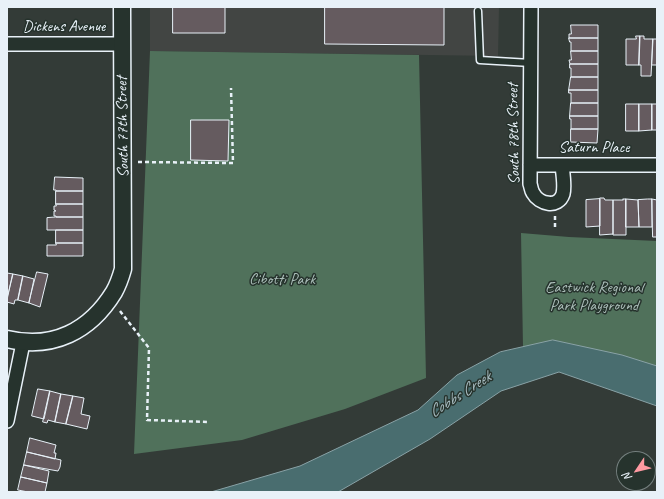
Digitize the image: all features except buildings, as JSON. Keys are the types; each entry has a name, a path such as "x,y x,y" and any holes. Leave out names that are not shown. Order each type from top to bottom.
{"street":[{"name":"South 77th Street","path":"7,339 24,343 43,342 60,338 72,333 95,315 110,298 115,290 123,269 122,7"},
{"name":"South 78th Street","path":"531,7 530,184 532,192 537,198 548,203 554,203 560,200 563,193 562,166"},
{"name":"Dickens Avenue","path":"7,44 122,44"},
{"name":"Saturn Place","path":"530,165 657,165"},
{"path":"7,422 24,343"}],"lane":[{"path":"478,11 480,60 531,63"}],"path":[{"path":"123,162 233,162 231,88"},
{"path":"110,298 149,348 147,420 208,422"}],"shaded area":[{"path":"150,7 499,7 498,56 150,51"}],"green space":[{"name":"Cibotti Park","path":"150,51 419,55 426,378 345,409 242,440 134,454"},
{"name":"Eastwick Regional Park Playground","path":"521,233 657,241 657,376 523,347"}],"water":[{"name":"Cobbs Creek","path":"553,340 622,355 657,366 657,406 559,372 501,391 430,439 338,492 211,492 300,466 418,410 457,375 500,352"}]}
